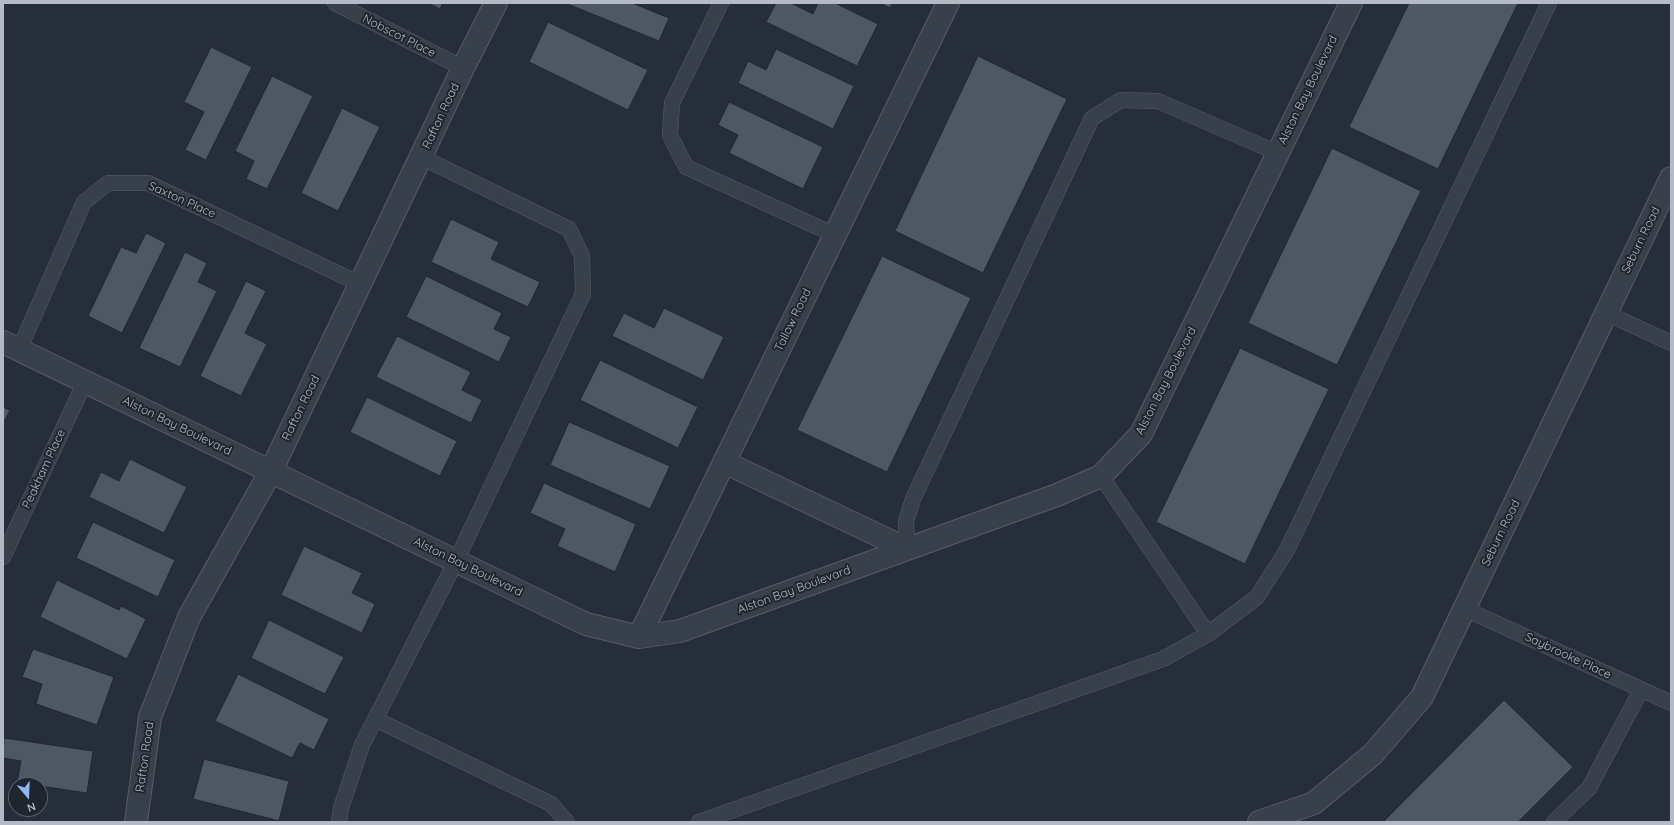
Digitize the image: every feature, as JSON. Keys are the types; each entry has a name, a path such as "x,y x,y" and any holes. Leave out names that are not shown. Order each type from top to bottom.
{"street":[{"name":"Rafton Road","path":"136,822 150,717 189,617 271,471 463,68 496,3"},
{"name":"Tallow Road","path":"640,637 948,3"},
{"name":"Alston Bay Boulevard","path":"11,346 586,624 640,637 680,631 1057,495 1101,476 1141,434 1351,3"},
{"name":"Seburn Road","path":"1259,822 1314,803 1373,754 1422,697 1671,178"},
{"path":"724,462 907,549"}],"lane":[{"name":"Nobscot Place","path":"335,3 463,68"},
{"path":"721,3 672,103 670,135 686,167 834,235"},
{"path":"699,822 1163,659 1208,634 1257,597 1287,550 1550,3"},
{"path":"907,549 906,521 913,498 1092,118 1121,100 1158,101 1278,153"},
{"path":"339,822 341,808 362,745 456,561 583,294 582,256 569,229 421,157"},
{"name":"Saxton Place","path":"11,346 84,202 108,183 148,183 360,284"},
{"path":"1606,313 1671,344"},
{"name":"Peakham Place","path":"3,557 85,382"},
{"path":"1101,476 1208,634"},
{"name":"Saybrooke Place","path":"1465,609 1671,704"},
{"path":"1554,822 1589,788 1641,690"},
{"path":"375,719 551,804 567,822"}],"building":[{"path":"428,3 443,3 440,9"},
{"path":"565,3 632,3 669,18 659,41"},
{"path":"776,3 791,3 813,14 818,3 835,3 878,24 857,66 766,22"},
{"path":"880,3 892,3 890,8"},
{"path":"1409,3 1518,3 1438,169 1349,127"},
{"path":"548,22 648,70 628,110 529,62"},
{"path":"211,47 252,67 206,160 185,150 204,112 184,102"},
{"path":"776,49 854,86 833,129 738,83 748,61 766,70"},
{"path":"978,56 1067,99 983,273 895,231"},
{"path":"272,76 313,96 267,189 246,179 254,161 235,151"},
{"path":"729,102 823,147 803,189 729,153 738,135 718,125"},
{"path":"342,108 380,127 338,211 301,193"},
{"path":"1332,148 1421,191 1337,365 1248,323"},
{"path":"451,219 499,242 491,259 540,282 528,307 431,262"},
{"path":"146,233 166,243 122,333 88,316 121,247 136,253"},
{"path":"185,252 207,263 198,282 217,291 180,367 139,348"},
{"path":"882,256 971,298 887,472 797,430"},
{"path":"426,276 502,313 494,329 511,337 499,362 406,317"},
{"path":"246,281 266,291 245,333 267,344 241,396 200,376"},
{"path":"664,308 724,337 703,380 612,336 624,313 654,328"},
{"path":"397,336 471,372 462,390 482,400 471,423 376,377"},
{"path":"1240,348 1329,389 1245,564 1156,522"},
{"path":"600,360 698,407 678,448 580,400"},
{"path":"367,397 457,441 440,476 350,432"},
{"path":"3,407 10,410 3,424"},
{"path":"569,422 670,466 650,509 550,465"},
{"path":"130,459 187,487 164,533 89,497 101,472 119,481"},
{"path":"544,483 636,524 615,572 557,546 565,529 530,513"},
{"path":"93,522 175,560 158,597 76,558"},
{"path":"304,546 362,573 352,593 375,604 362,633 281,595"},
{"path":"57,580 119,610 121,606 146,619 127,659 40,617"},
{"path":"269,620 344,657 325,694 251,658"},
{"path":"33,649 114,677 97,725 36,704 42,684 22,677"},
{"path":"238,674 329,719 314,750 300,743 292,758 215,721"},
{"path":"1504,700 1573,767 1518,822 1383,822"},
{"path":"4,738 93,751 87,793 48,787 48,777 18,777 21,761 3,758"},
{"path":"204,759 289,781 279,821 193,799"}]}
